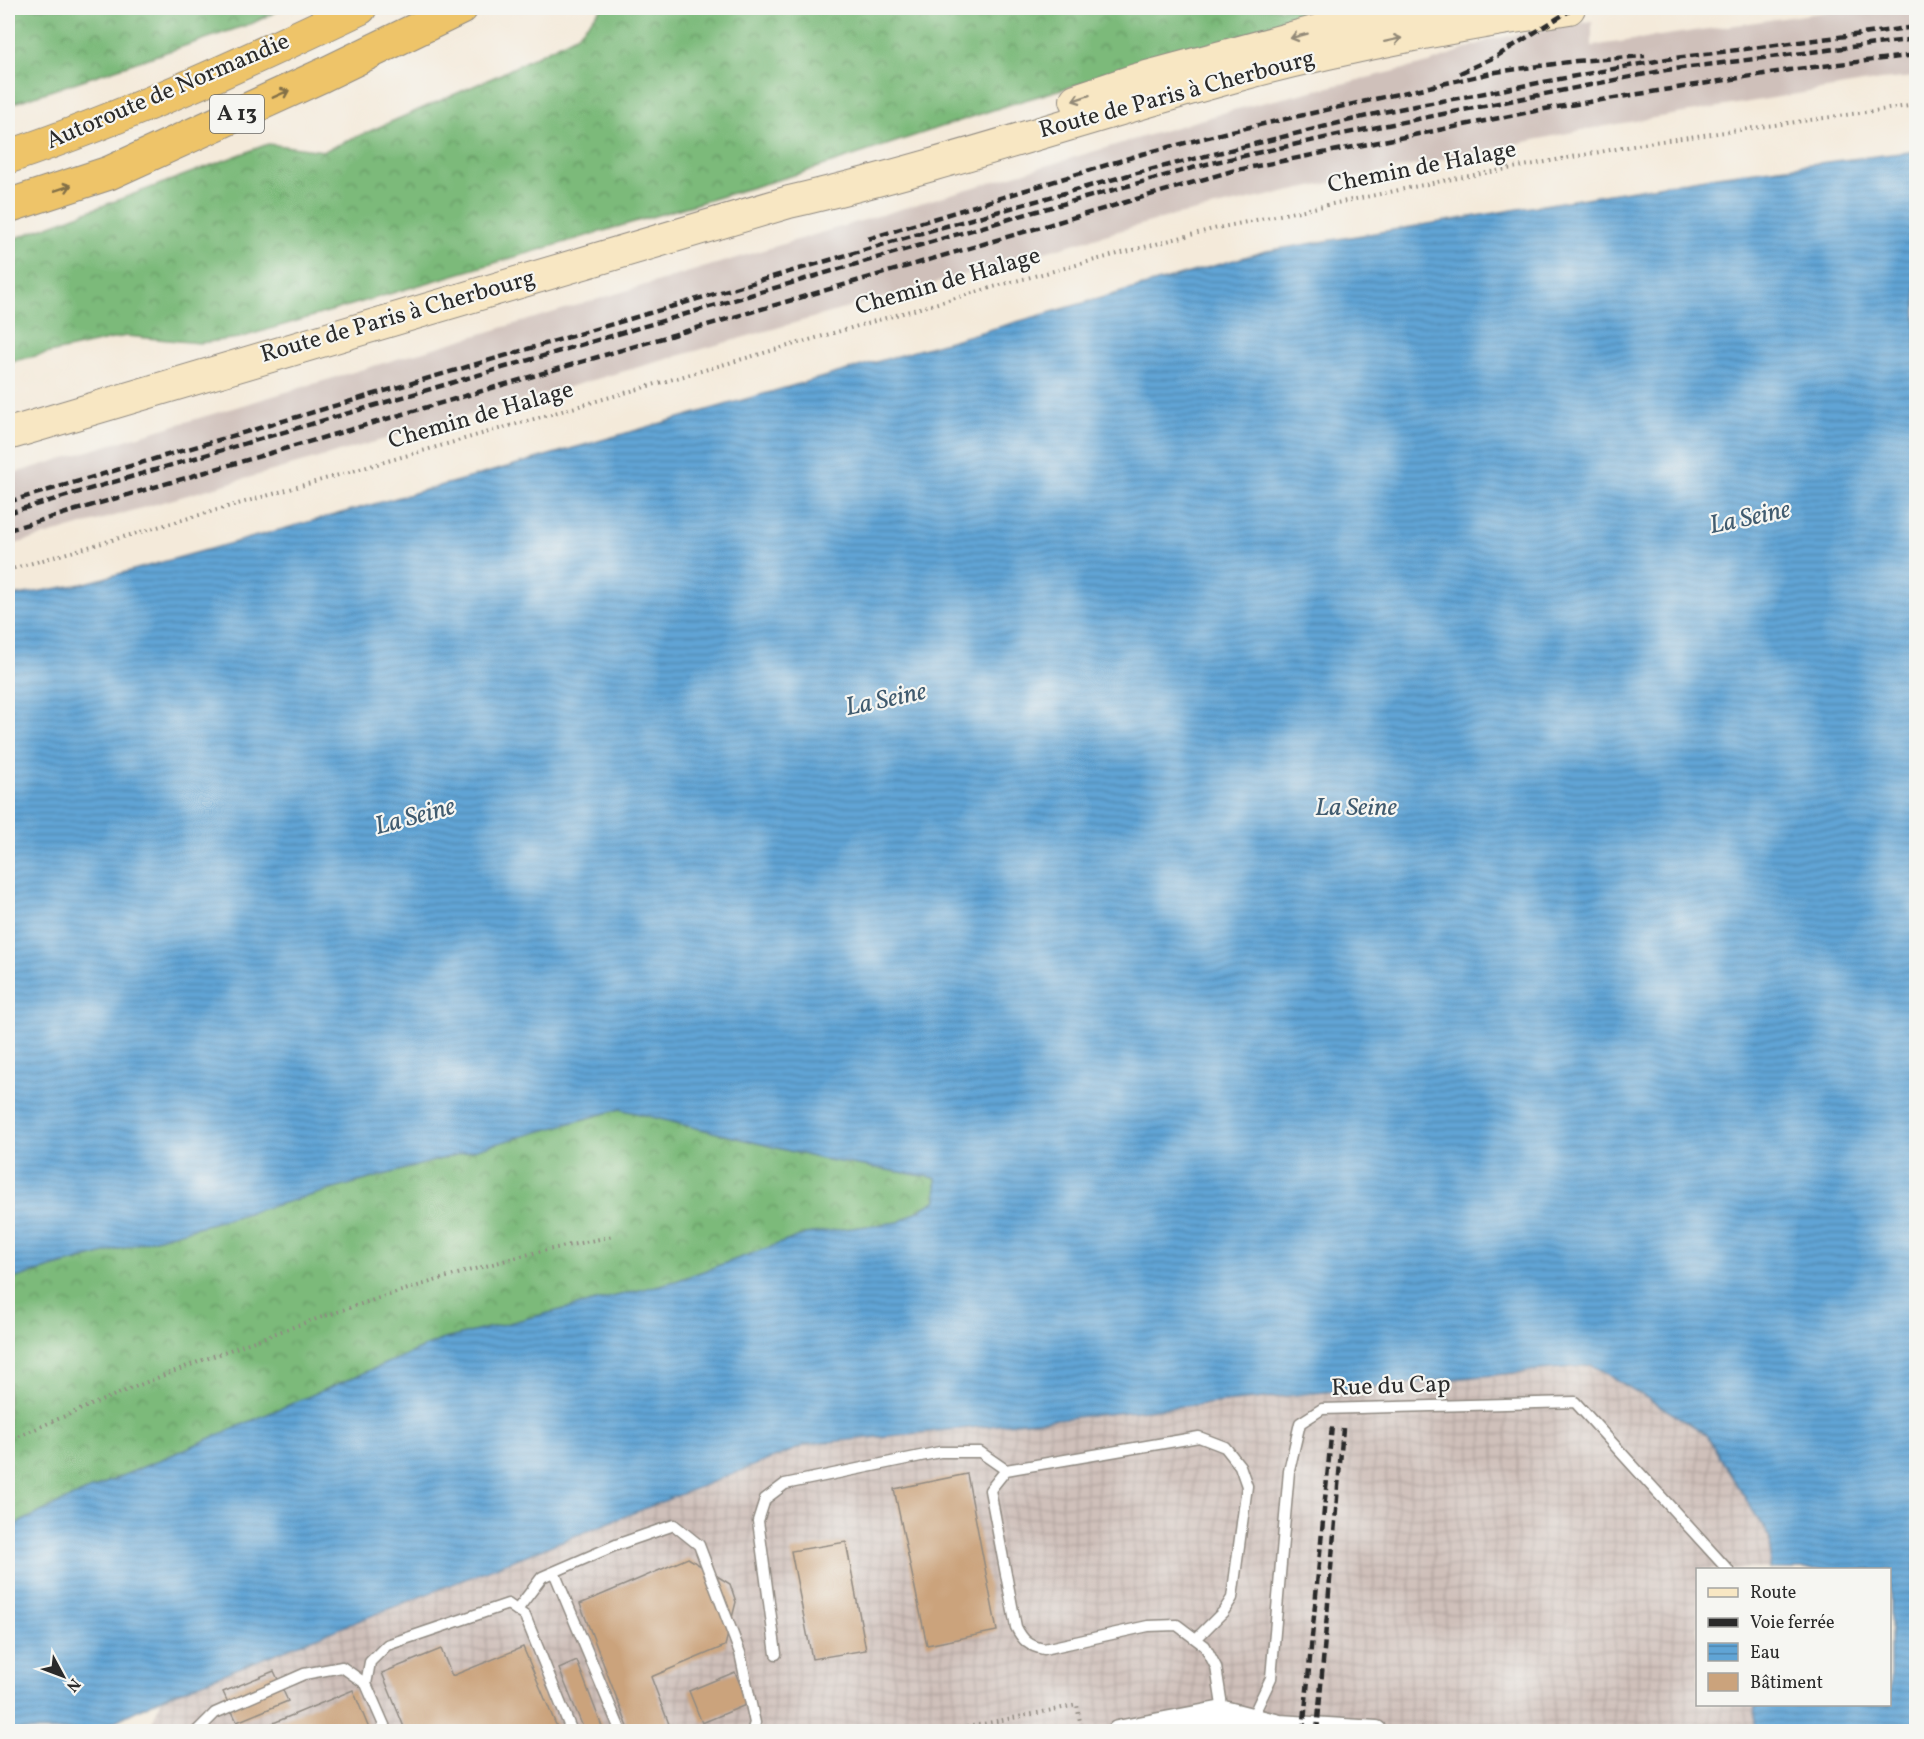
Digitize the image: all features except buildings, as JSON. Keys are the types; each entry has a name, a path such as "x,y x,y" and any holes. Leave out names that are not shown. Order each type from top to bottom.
{"highway":[{"name":"Autoroute de Normandie","path":"8,157 81,132 239,65 360,8"},
{"name":"Autoroute de Normandie","path":"8,206 109,173 321,76 460,8"}],"main road":[{"name":"Route de Paris à Cherbourg","path":"8,434 789,202 941,145 1136,80 1345,23 1438,8"},
{"name":"Route de Paris à Cherbourg","path":"1345,23 1462,25 1563,8"}],"street":[{"path":"1118,1731 1223,1712 1252,1726 1376,1731"}],"lane":[{"name":"Rue du Cap","path":"1252,1726 1270,1678 1289,1471 1300,1423 1322,1409 1575,1402 1727,1568"},
{"path":"1196,1639 1223,1612 1232,1598 1246,1486 1240,1466 1225,1447 1199,1437 1006,1470 990,1490 1016,1627 1022,1638 1031,1646 1044,1650 1148,1626 1177,1626 1204,1646 1216,1667 1223,1712"},
{"path":"776,1654 758,1521 765,1499 785,1484 940,1452 980,1452 1006,1470"},
{"path":"517,1610 542,1577 616,1545 674,1526 699,1545 740,1653 755,1723 752,1731"},
{"path":"554,1572 621,1731"},
{"path":"366,1684 370,1662 387,1645 508,1604 525,1617 572,1731"},
{"path":"196,1731 215,1713 304,1674 342,1667 366,1684 387,1731"}],"path":[{"name":"Chemin de Halage","path":"8,570 1004,284 1213,229 1442,181 1611,149 1780,122 1917,105"},
{"path":"8,1441 91,1404 282,1329 508,1259 613,1236"},
{"path":"943,1731 1077,1705 1082,1731"}],"shaded area":[{"path":"1852,8 1916,8 1916,77 1881,80 1582,130 1168,217 8,546 8,475 1233,110 1429,63 1489,40 1592,21 1592,46"},
{"path":"1592,1365 1705,1432 1771,1541 1769,1568 1696,1568 1696,1706 1756,1706 1754,1731 148,1732 162,1698 809,1444"}],"green space":[{"path":"8,8 283,8 253,23 8,105"},
{"path":"602,8 1309,8 1284,24 1011,104 801,173 239,338 200,343 126,336 8,362 8,241 268,144 324,151 499,75 576,36"},
{"path":"620,1109 822,1159 936,1178 937,1200 899,1222 806,1234 676,1281 441,1340 66,1500 8,1528 8,1280"}],"water":[{"name":"La Seine","path":"1916,151 1916,1731 1754,1731 1756,1706 1891,1706 1891,1568 1769,1568 1771,1540 1705,1433 1592,1365 809,1444 162,1698 95,1731 8,1731 8,1528 66,1500 441,1340 676,1281 806,1234 899,1222 937,1200 936,1178 822,1159 620,1109 8,1280 8,597 82,584 458,481 1266,251 1724,175"}],"railway":[{"path":"1460,73 1497,56 1574,8"},
{"path":"8,502 925,232 1129,175 1383,112 1667,59 1916,27"},
{"path":"8,513 1030,213 1207,164 1342,134 1666,70 1916,39"},
{"path":"8,530 1232,171 1545,109 1789,70 1916,55"},
{"path":"868,239 1142,154 1232,131 1496,72 1576,61 1645,56"},
{"path":"1303,1732 1332,1426"},
{"path":"1317,1732 1343,1428"}]}
